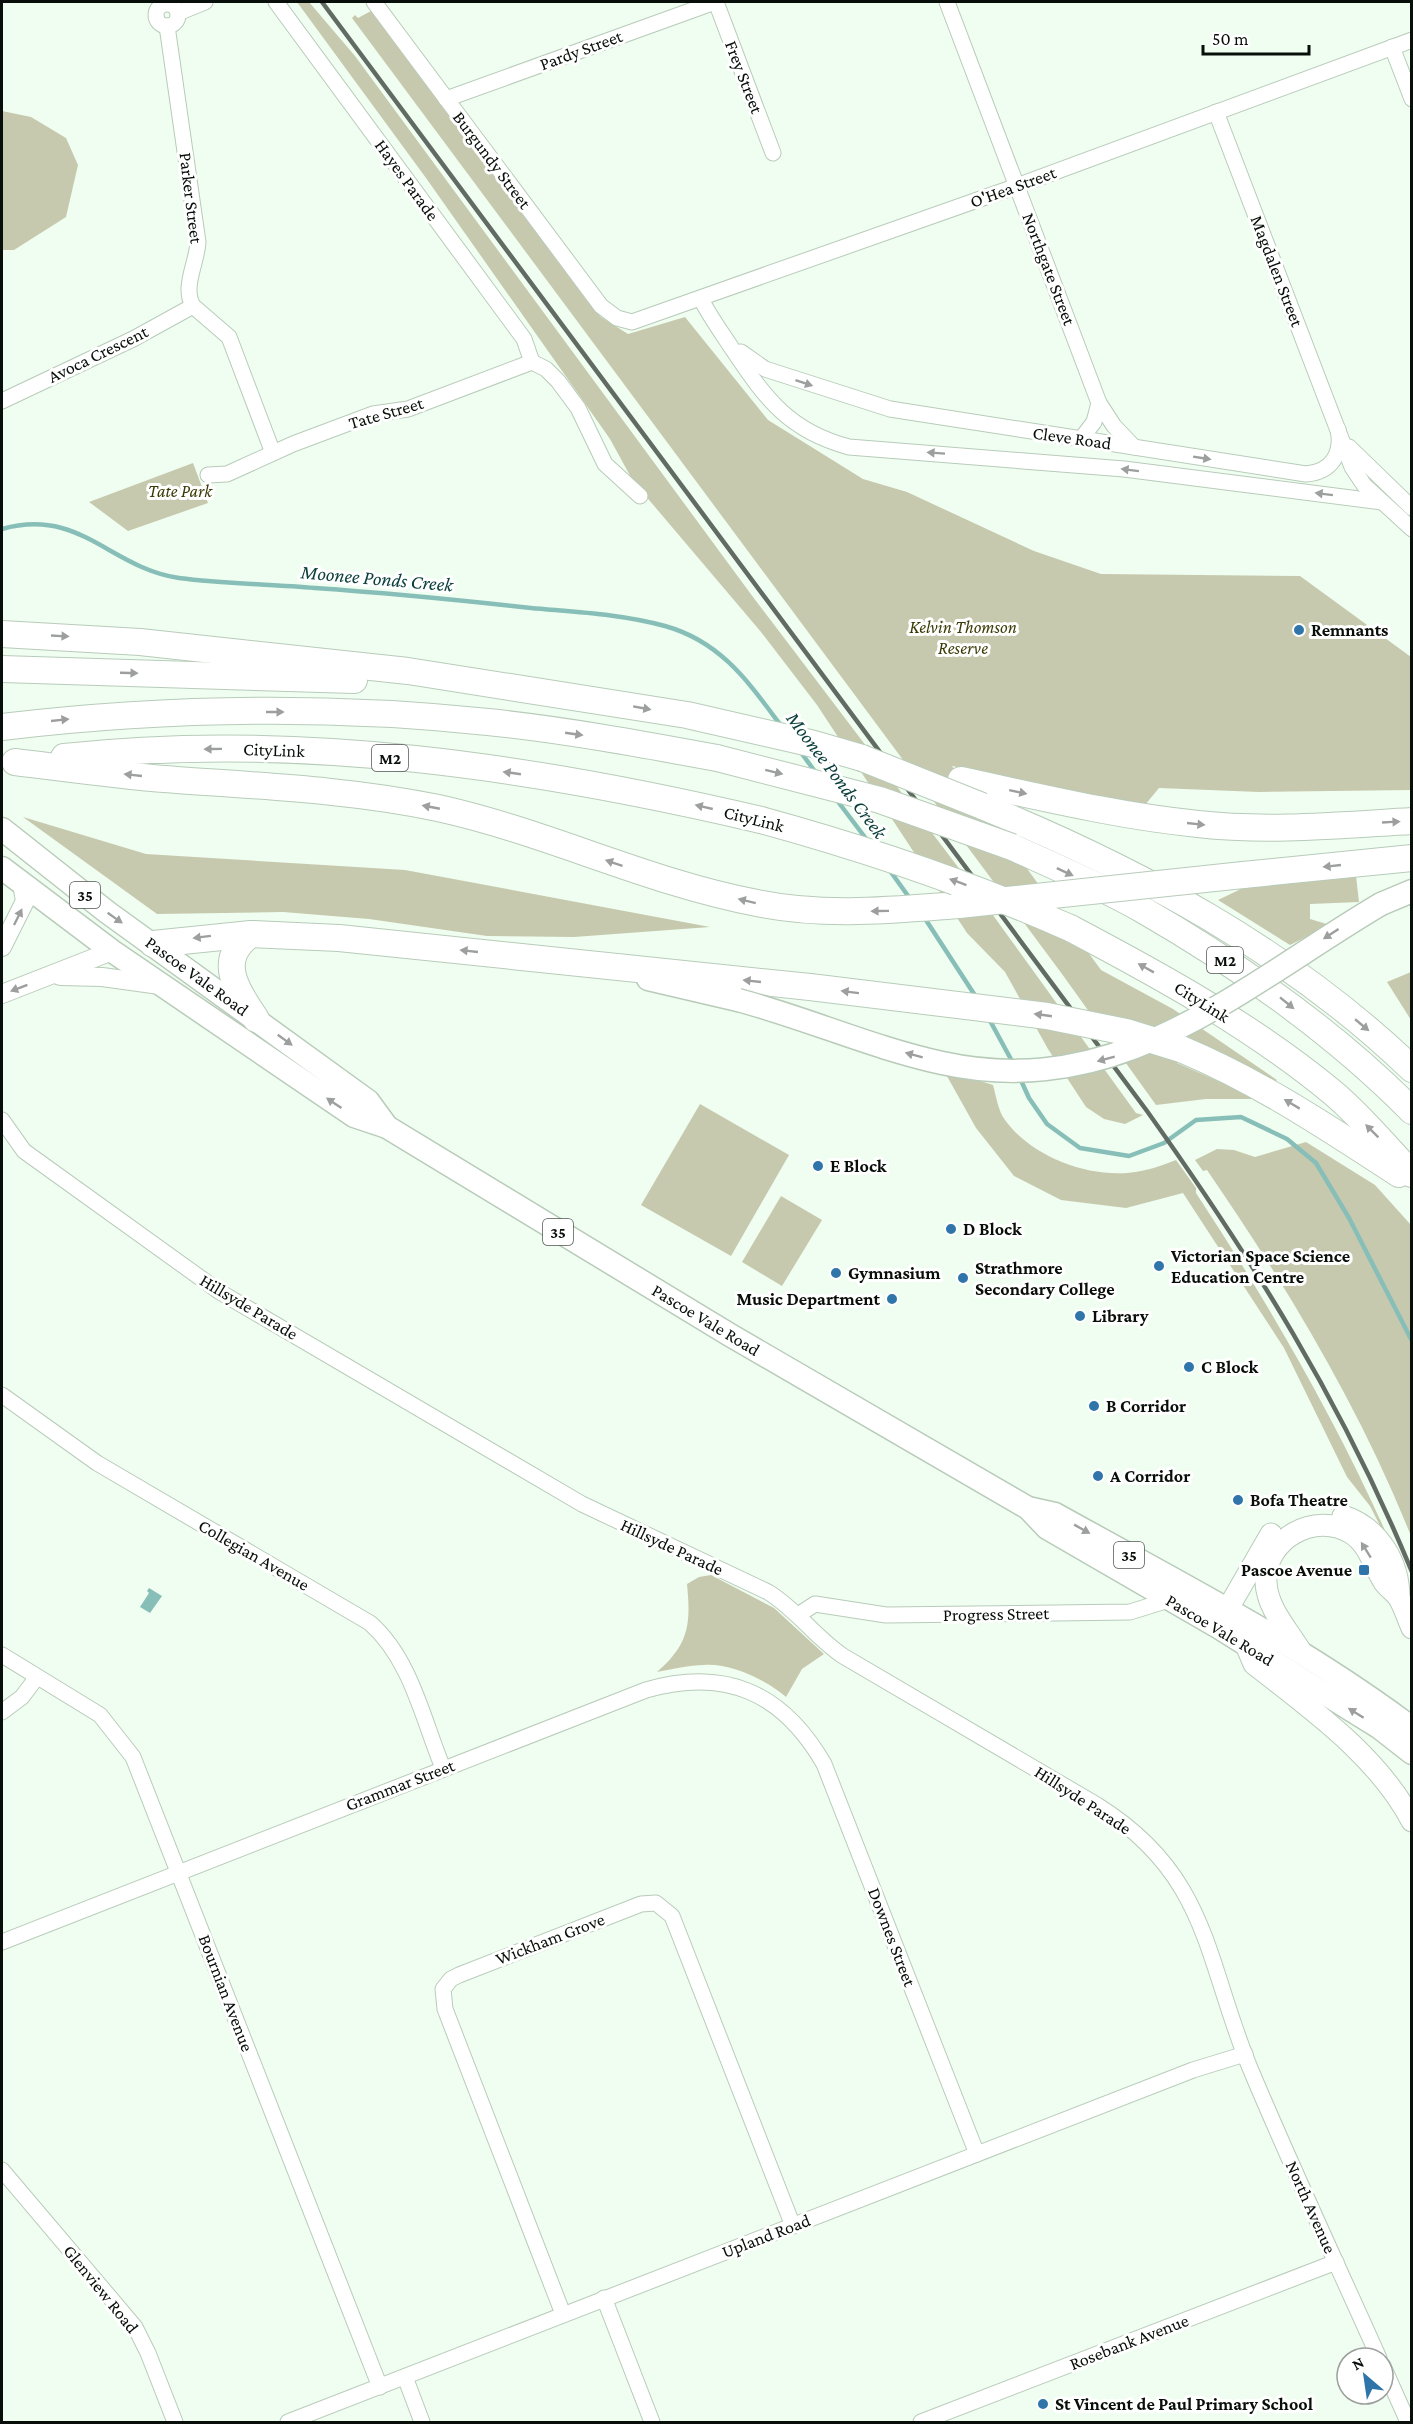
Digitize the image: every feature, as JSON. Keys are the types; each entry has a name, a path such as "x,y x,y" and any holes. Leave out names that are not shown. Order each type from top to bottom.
{"highway":[{"path":"2,634 76,637 299,658 408,671 522,689 687,716 814,744 862,758 1118,814 1199,824 1265,828 1412,821"},
{"path":"2,669 375,681 522,689"},
{"name":"CityLink","path":"2,727 154,713 328,712 488,722 637,743 717,758 880,800 1012,847 1142,909 1278,996 1412,1111"},
{"name":"CityLink","path":"8,763 161,750 244,748 328,752 419,761 558,780 627,791 761,820 921,869 1006,900 1070,928 1196,996 1333,1093 1412,1174"},
{"path":"862,758 982,806 1111,864 1236,933 1307,982 1412,1068"},
{"path":"8,763 344,792 404,802 488,821 669,882 757,904 804,910 888,911 1412,858"},
{"path":"251,934 235,950 230,964 234,979 256,1019"},
{"path":"153,944 251,934 339,938 810,987 1047,1016 1116,1030 1181,1049 1256,1083 1310,1115 1412,1182"}],"main road":[{"name":"Pascoe Vale Road","path":"2,829 107,912 368,1101 387,1127"},
{"name":"Pascoe Vale Road","path":"2,868 112,951 354,1116 387,1127 730,1335 1028,1508 1047,1528 1169,1600 1223,1618 1300,1650 1409,1743"},
{"path":"527,957 649,979 738,1000 942,1063 983,1070 1020,1072 1080,1066 1111,1058 1165,1037 1381,904 1412,891"},
{"path":"112,951 153,944"},
{"name":"Pascoe Vale Road","path":"1028,1508 1055,1514 1195,1591 1223,1618 1246,1645 1380,1728 1409,1743"},
{"path":"1223,1618 1269,1536 1286,1521 1320,1512 1347,1517 1378,1536 1399,1580 1399,1598"},
{"path":"1300,1650 1273,1609 1266,1581 1273,1554 1292,1534 1321,1525 1335,1526 1350,1532 1363,1544 1384,1583 1399,1598 1412,1628"},
{"path":"1246,1645 1254,1664 1364,1757 1391,1789 1412,1821"}],"street":[{"path":"178,13 172,5 161,3 156,10 156,17 160,24 167,26 174,23 178,13 205,2"},
{"name":"Hayes Parade","path":"276,2 524,339 532,362"},
{"name":"Burgundy Street","path":"374,2 601,306 612,315"},
{"name":"Pardy Street","path":"446,99 715,2"},
{"name":"Frey Street","path":"715,2 773,153"},
{"name":"Northgate Street","path":"947,2 1099,403 1114,426 1134,447"},
{"name":"Parker Street","path":"167,26 198,242 197,258 189,286 189,299 193,306"},
{"name":"O'Hea Street","path":"612,315 626,321 644,320 1017,186 1412,40"},
{"path":"1392,47 1412,99"},
{"name":"Magdalen Street","path":"1216,112 1357,476 1412,529"},
{"name":"Cleve Road","path":"701,299 770,403 804,429 832,443 849,447 1124,469 1382,502"},
{"path":"193,306 229,337 273,453"},
{"name":"Avoca Crescent","path":"2,401 133,339 193,306"},
{"name":"Cleve Road","path":"721,331 750,360 777,374 890,409 1314,473 1326,469 1336,457 1340,446 1338,429"},
{"path":"532,362 546,369 558,381 578,408 605,464 640,495"},
{"name":"Tate Street","path":"208,475 227,474 273,453 373,414 408,409 532,362"},
{"name":"Cleve Road","path":"777,374 768,379 768,387 784,410 804,429"},
{"path":"1081,439 1094,422 1099,403"},
{"name":"Magdalen Street","path":"1338,429 1355,454 1412,508"},
{"path":"2,947 25,901 22,884"},
{"path":"2,994 112,951"},
{"path":"52,975 102,976 162,986"},
{"name":"Hillsyde Parade","path":"2,1120 29,1155 220,1292 603,1515 768,1592 798,1615 835,1650 1097,1805 1148,1845 1172,1873 1198,1916 1245,2054"},
{"name":"Collegian Avenue","path":"2,1395 96,1462 370,1623 383,1634 402,1665 443,1768"},
{"name":"Progress Street","path":"798,1615 815,1604 886,1615 1130,1612 1195,1591"},
{"name":"Bournian Avenue","path":"2,1655 100,1715 123,1741 146,1786 380,2387"},
{"path":"2,1712 22,1697 37,1677"},
{"name":"Grammar Street","path":"2,1942 646,1690 687,1681 713,1681 734,1686 773,1704 798,1724"},
{"name":"Downes Street","path":"798,1724 819,1756 838,1797 976,2154"},
{"name":"Wickham Grove","path":"563,2314 445,2009 443,1989 451,1979 459,1975 641,1904 656,1903 672,1916 793,2226"},
{"name":"Upland Road","path":"288,2422 1193,2070 1245,2054"},
{"name":"North Avenue","path":"1245,2054 1374,2346"},
{"name":"Glenview Road","path":"2,2170 135,2327 148,2353 175,2422"},
{"name":"Rosebank Avenue","path":"921,2422 1336,2262"},
{"path":"604,2298 652,2422"},
{"path":"405,2377 422,2422"},
{"path":"1395,2390 1408,2417"}],"green space":[{"path":"297,2 309,2 355,56 753,597 961,871 1136,1113 1143,1115 1125,1124 1104,1119 1086,1107 1048,1049 1005,972 967,933 817,705 761,632 633,481 610,439 426,178"},
{"name":"Kelvin Thomson Reserve","path":"371,11 588,302 601,317 628,334 685,317 768,420 863,479 907,492 1034,551 1101,574 1300,576 1411,657 1411,790 1259,792 1159,788 1145,805 952,766 1101,970 1173,1009 1277,1080 1274,1083 1183,1044 1177,1063 1259,1099 1206,1099 1156,1105 1062,974 352,18 355,15 358,18"},
{"path":"2,111 31,117 66,138 78,165 66,217 14,250 2,250"},
{"name":"Tate Park","path":"193,463 208,503 128,531 89,502"},
{"path":"23,817 146,854 405,870 710,927 574,937 487,936 369,919 283,912 157,914"},
{"path":"1356,876 1359,902 1310,904 1310,919 1330,925 1290,945 1218,900 1245,887"},
{"path":"1411,972 1411,1020 1387,982"},
{"path":"943,1069 993,1085 999,1108 1005,1120 1017,1134 1031,1145 1066,1164 1104,1173 1123,1173 1145,1170 1176,1160 1196,1188 1196,1193 1253,1283 1307,1375 1356,1470 1401,1567 1370,1506 1347,1477 1284,1348 1183,1193 1126,1208 1061,1200 1014,1176 976,1128"},
{"path":"700,1104 789,1155 731,1256 641,1205"},
{"path":"1306,1142 1375,1185 1411,1225 1411,1536 1368,1440 1319,1347 1236,1213 1207,1170 1203,1171 1195,1160 1217,1149 1234,1150 1255,1157"},
{"path":"781,1196 822,1220 782,1286 742,1262"},
{"path":"711,1575 774,1608 824,1654 802,1669 786,1697 759,1679 725,1667 698,1665 657,1672 676,1652 686,1633 687,1584 699,1577"}],"water":[{"path":"149,1588 162,1596 150,1613 140,1607 149,1593 147,1591"}],"waterway":[{"name":"Moonee Ponds Creek","path":"2,529 29,524 53,526 74,532 133,563 179,578 450,599 615,616 665,626 703,642 718,653 746,680 782,727"},
{"name":"Moonee Ponds Creek","path":"800,751 816,773"},
{"name":"Moonee Ponds Creek","path":"836,799 867,840"},
{"name":"Moonee Ponds Creek","path":"888,868 911,900"},
{"name":"Moonee Ponds Creek","path":"924,917 976,997"},
{"name":"Moonee Ponds Creek","path":"988,1017 1013,1063"},
{"name":"Moonee Ponds Creek","path":"1019,1076 1029,1098 1047,1124 1080,1148 1129,1156 1164,1143 1196,1120 1241,1117 1287,1139 1316,1163 1349,1218 1412,1341"}],"railway":[{"path":"322,2 1147,1111 1186,1167 1259,1278 1325,1391 1385,1509 1412,1572"}],"place":[{"name":"Remnants","path":"1299,630"},
{"name":"E Block","path":"818,1166"},
{"name":"D Block","path":"951,1229"},
{"name":"Victorian Space Science Education Centre","path":"1159,1266"},
{"name":"Gymnasium","path":"836,1273"},
{"name":"Strathmore Secondary College","path":"963,1278"},
{"name":"Music Department","path":"892,1299"},
{"name":"Library","path":"1080,1316"},
{"name":"C Block","path":"1189,1367"},
{"name":"B Corridor","path":"1094,1406"},
{"name":"A Corridor","path":"1098,1476"},
{"name":"Bofa Theatre","path":"1238,1500"},
{"name":"Pascoe Avenue","path":"1364,1570"},
{"name":"St Vincent de Paul Primary School","path":"1043,2404"}]}
